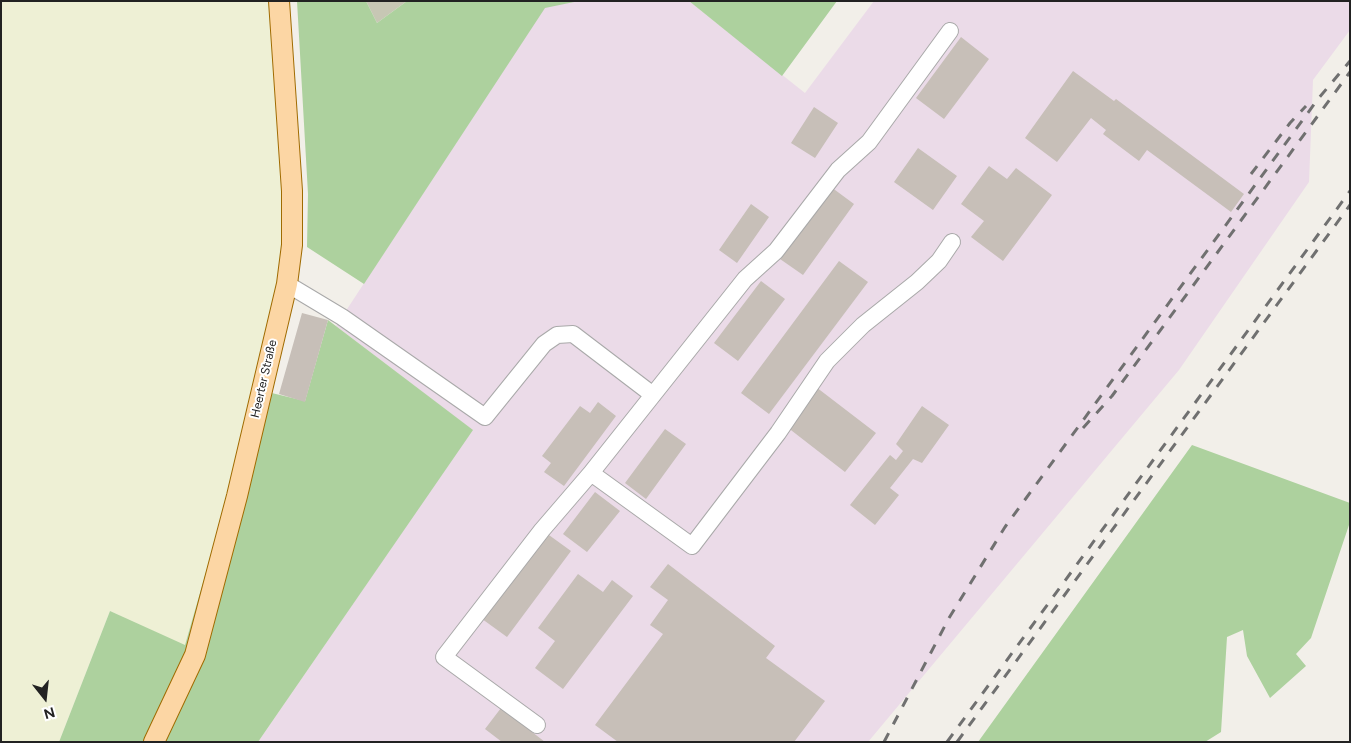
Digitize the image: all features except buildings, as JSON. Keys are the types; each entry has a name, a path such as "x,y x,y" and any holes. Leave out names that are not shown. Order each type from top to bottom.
{"main road":[{"name":"Heerter Straße","path":"154,742 195,655 237,496 287,284 292,245 292,191 279,1"}],"lane":[{"path":"537,725 444,657 542,530 591,473 745,279 776,251 838,170 869,142 950,32"},
{"path":"591,473 692,546 778,433 827,361 863,324 917,282 939,261 952,242"},
{"path":"287,284 342,317 485,417 544,344 557,336 573,334 653,394"}],"shaded area":[{"path":"1,1 273,1 285,194 283,248 275,302 246,433 185,646 110,611 59,742 1,742"},
{"path":"366,1 407,1 377,23"},
{"path":"579,1 689,1 805,93 874,1 1350,1 1350,30 1313,80 1309,182 1179,370 868,742 258,742 472,430 336,326 545,7"}],"green space":[{"path":"297,1 366,1 377,23 407,1 579,1 545,8 364,284 307,247 308,194"},
{"path":"689,1 837,1 782,76"},
{"path":"328,320 473,430 258,742 59,742 110,611 185,645 246,433 255,389 305,401"},
{"path":"1192,445 1350,503 1350,522 1311,638 1296,654 1306,666 1270,698 1247,656 1243,630 1227,637 1221,732 1205,742 978,742"}],"railway":[{"path":"884,742 949,618 1005,527 1318,99 1350,61"},
{"path":"1083,428 1112,396 1350,72"},
{"path":"1251,174 1290,123 1306,106"},
{"path":"947,742 1350,191"},
{"path":"957,742 1350,205"}]}
